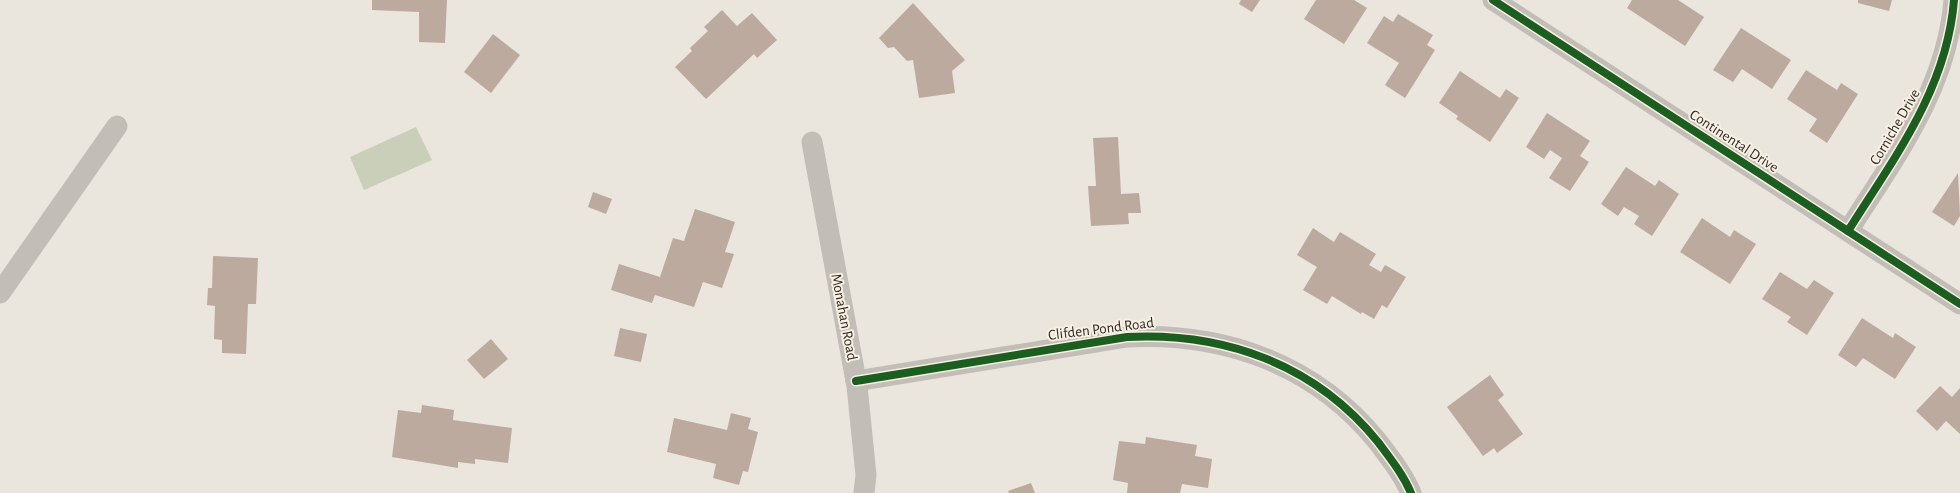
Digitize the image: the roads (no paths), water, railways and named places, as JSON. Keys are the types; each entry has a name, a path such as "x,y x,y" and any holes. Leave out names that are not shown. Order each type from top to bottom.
{"street":[{"name":"Continental Drive","path":"1493,0 1960,304"},
{"name":"Corniche Drive","path":"1848,231 1918,120 1930,96 1952,28 1954,0"},
{"path":"0,293 117,126"},
{"name":"Monahan Road","path":"812,142 856,381 866,475 864,493"},
{"name":"Clifden Pond Road","path":"856,381 1127,337 1163,335 1229,346 1298,373 1332,396 1366,428 1390,457 1411,493"}]}
